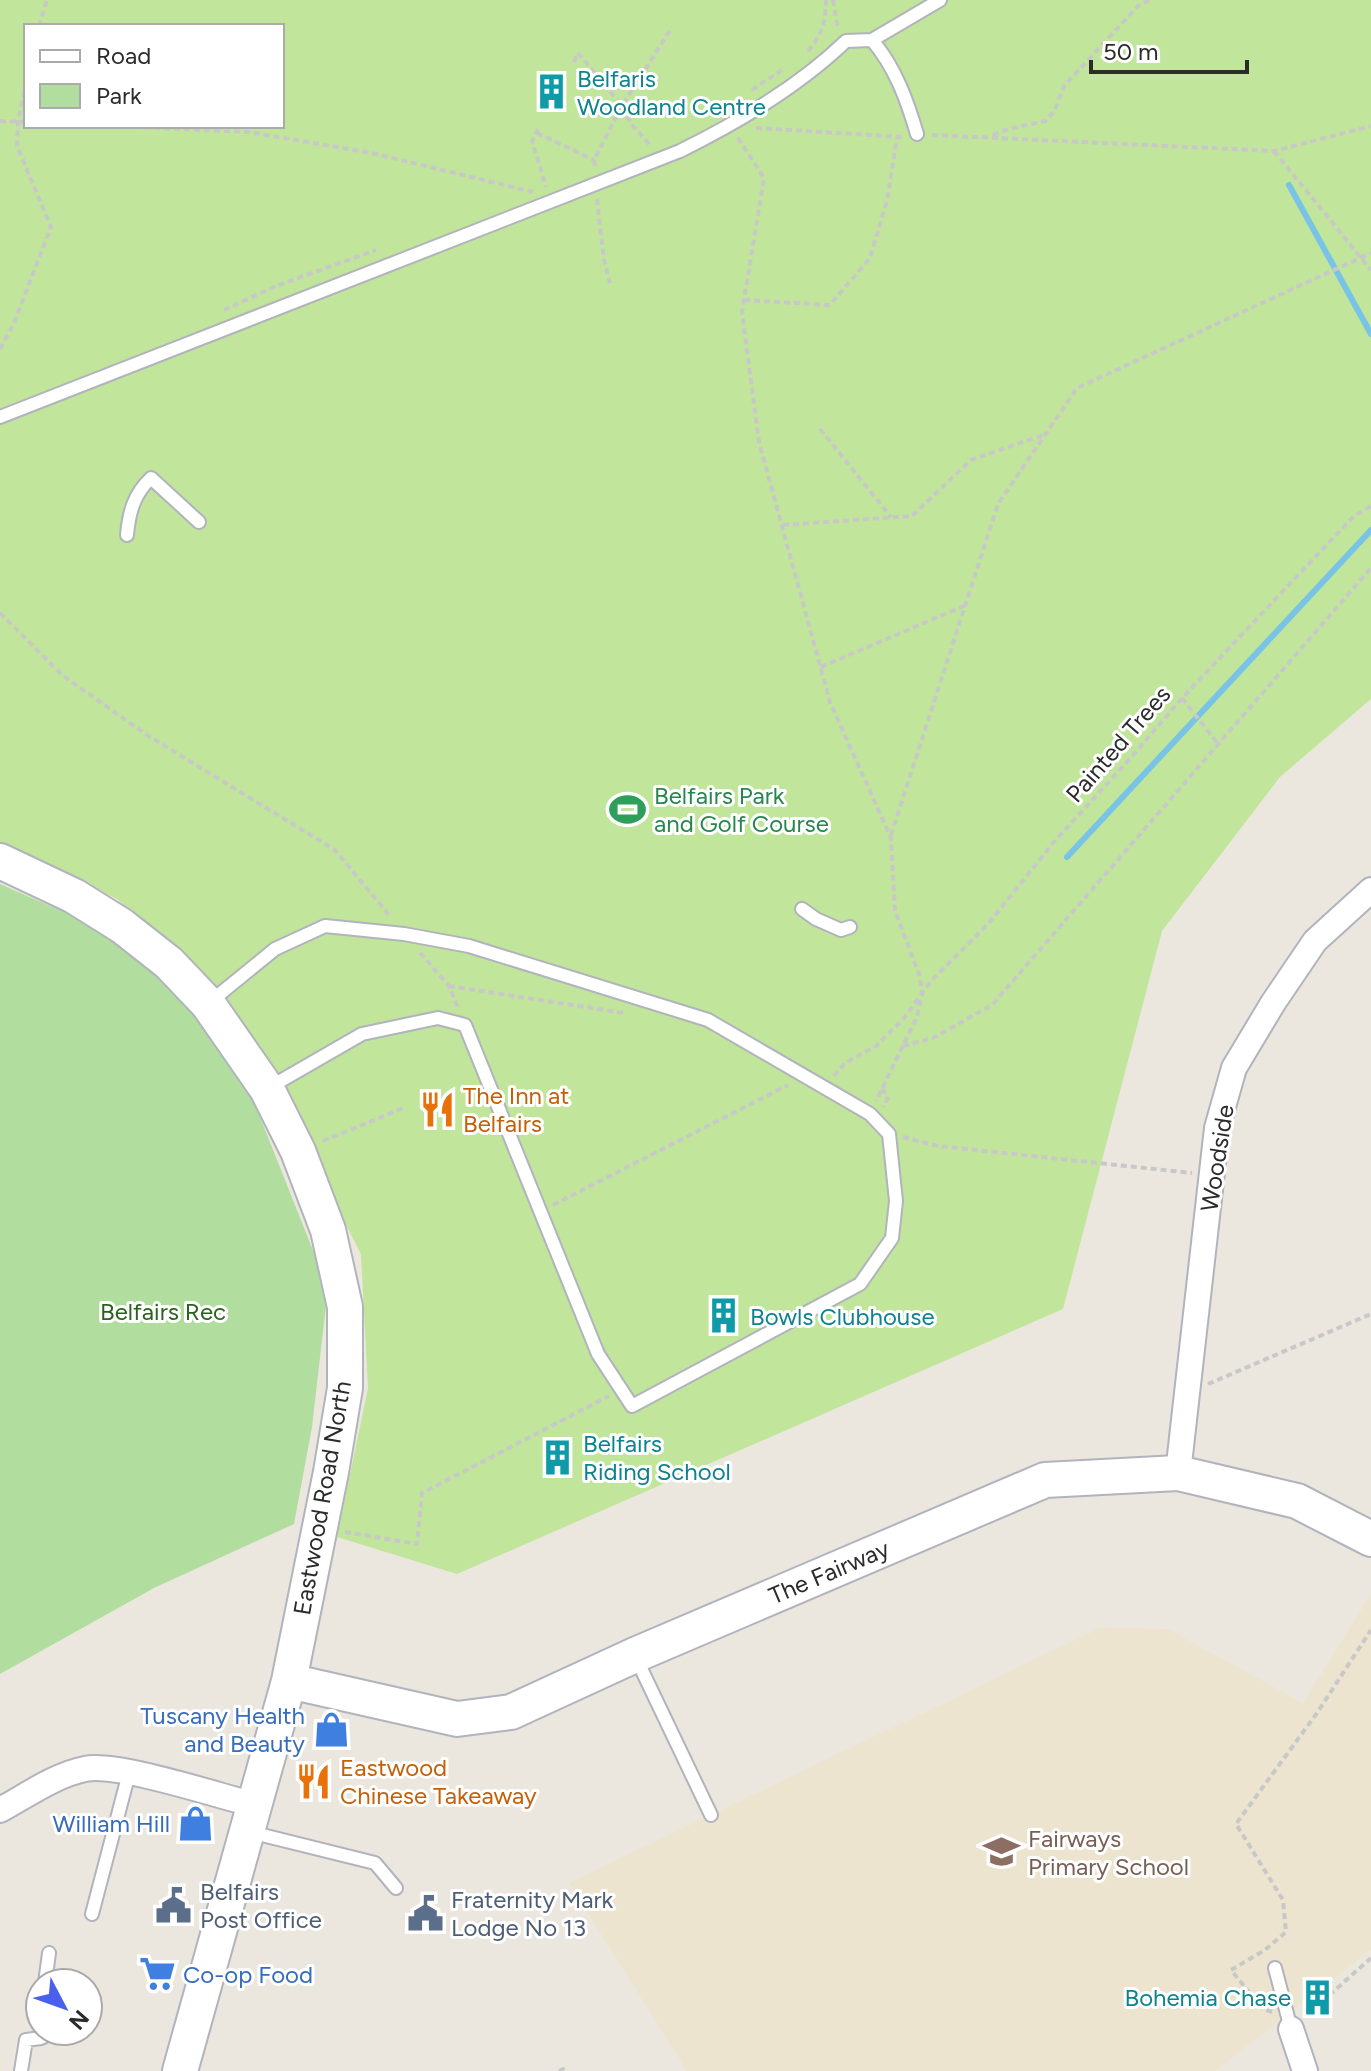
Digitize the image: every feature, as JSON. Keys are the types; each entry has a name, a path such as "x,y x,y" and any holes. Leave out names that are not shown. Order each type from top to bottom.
{"street":[{"name":"Eastwood Road North","path":"0,861 74,896 122,926 169,963 208,1004 267,1089 298,1151 328,1230 345,1307 345,1388 289,1681 181,2070"},
{"name":"Woodside","path":"1178,1473 1217,1128 1234,1068 1315,941 1371,890"},
{"name":"The Fairway","path":"289,1681 457,1719 511,1712 635,1655 1045,1480 1178,1473 1297,1501 1371,1539"},
{"path":"0,1810 62,1777 86,1769 129,1773 252,1818"},
{"path":"1287,2023 1305,2071"}],"lane":[{"path":"0,417 680,151 730,127 826,60 846,41 872,40 940,0"},
{"path":"872,40 883,53 907,100 917,134"},
{"path":"127,535 133,502 151,478 199,522"},
{"path":"802,909 841,930 850,927"},
{"path":"208,1004 275,949 325,926 404,934 469,946 708,1020 870,1114 889,1134 896,1201 892,1238 860,1284 632,1406 598,1354 465,1025 438,1018 362,1034 267,1089"},
{"path":"635,1655 711,1815"},
{"path":"92,1914 129,1773"},
{"path":"252,1818 375,1863 396,1888"},
{"path":"47,1967 49,1953"},
{"path":"1275,1968 1287,2023"},
{"path":"21,2071 25,2047"}],"path":[{"path":"40,24 47,0"},
{"path":"804,55 820,37 826,19 826,0"},
{"path":"833,0 836,26 846,41"},
{"path":"990,137 1008,129 1045,121 1054,112 1064,86 1139,5 1150,0"},
{"path":"610,283 604,260 594,160 622,106 672,27"},
{"path":"574,62 578,53 650,145"},
{"path":"791,64 734,103 730,127 764,178 742,312 759,442 830,702 891,838"},
{"path":"0,349 14,323 51,227 17,146 24,94"},
{"path":"0,121 24,122"},
{"path":"730,127 897,138 917,134 1274,151 1371,126"},
{"path":"159,128 249,132 372,153 535,193"},
{"path":"560,199 547,189 532,141 538,131 594,160"},
{"path":"744,300 830,305 870,258 887,201 897,138"},
{"path":"1274,151 1371,270"},
{"path":"870,1114 917,1017 922,994 920,977 895,911 891,838 998,504 1077,388 1371,253"},
{"path":"820,429 891,517"},
{"path":"782,525 912,516 971,460 1046,434"},
{"name":"Painted Trees","path":"824,1088 845,1063 876,1046 904,1018 932,980 988,924 1054,842 1182,698 1354,516 1371,506"},
{"path":"903,1046 933,1038 992,1005 1371,568"},
{"path":"821,667 966,605"},
{"path":"0,613 62,675 135,726 335,850 449,986 465,1025"},
{"path":"1182,698 1218,744"},
{"path":"449,986 629,1014"},
{"path":"540,1211 804,1077"},
{"path":"298,1151 406,1107"},
{"path":"889,1134 938,1146 1212,1175"},
{"path":"1187,1393 1371,1314"},
{"path":"319,1528 417,1544 422,1493 621,1390"},
{"path":"1371,1630 1317,1713 1236,1824 1283,1900 1286,1932 1265,1950 1231,1970 1263,2009 1287,2023 1371,1958"}],"shaded area":[{"name":"Fairways Primary School","path":"1371,1594 1371,1950 1215,2071 687,2071 569,1883 1100,1628 1168,1629 1303,1703"}],"green space":[{"name":"Belfairs Park and Golf Course","path":"0,0 1371,0 1371,699 1280,777 1162,931 1063,1309 457,1574 337,1537 368,1388 361,1254 236,1012 117,899 0,842"},
{"name":"Belfairs Rec","path":"0,884 116,935 229,1039 328,1288 312,1427 294,1524 154,1588 0,1674"}],"waterway":[{"path":"1289,185 1371,334"},
{"path":"1067,857 1371,530"}],"place":[{"name":"Belfaris Woodland Centre","path":"551,92"},
{"name":"Belfairs Park and Golf Course","path":"628,809"},
{"name":"The Inn at Belfairs","path":"437,1109"},
{"name":"Bowls Clubhouse","path":"724,1316"},
{"name":"Belfairs Riding School","path":"557,1457"},
{"name":"Tuscany Health and Beauty","path":"331,1729"},
{"name":"Eastwood Chinese Takeaway","path":"314,1781"},
{"name":"William Hill","path":"196,1823"},
{"name":"Fairways Primary School","path":"1002,1852"},
{"name":"Belfairs Post Office","path":"174,1905"},
{"name":"Fraternity Mark Lodge No 13","path":"425,1913"},
{"name":"Co-op Food","path":"157,1974"},
{"name":"Bohemia Chase","path":"1317,1997"}]}
